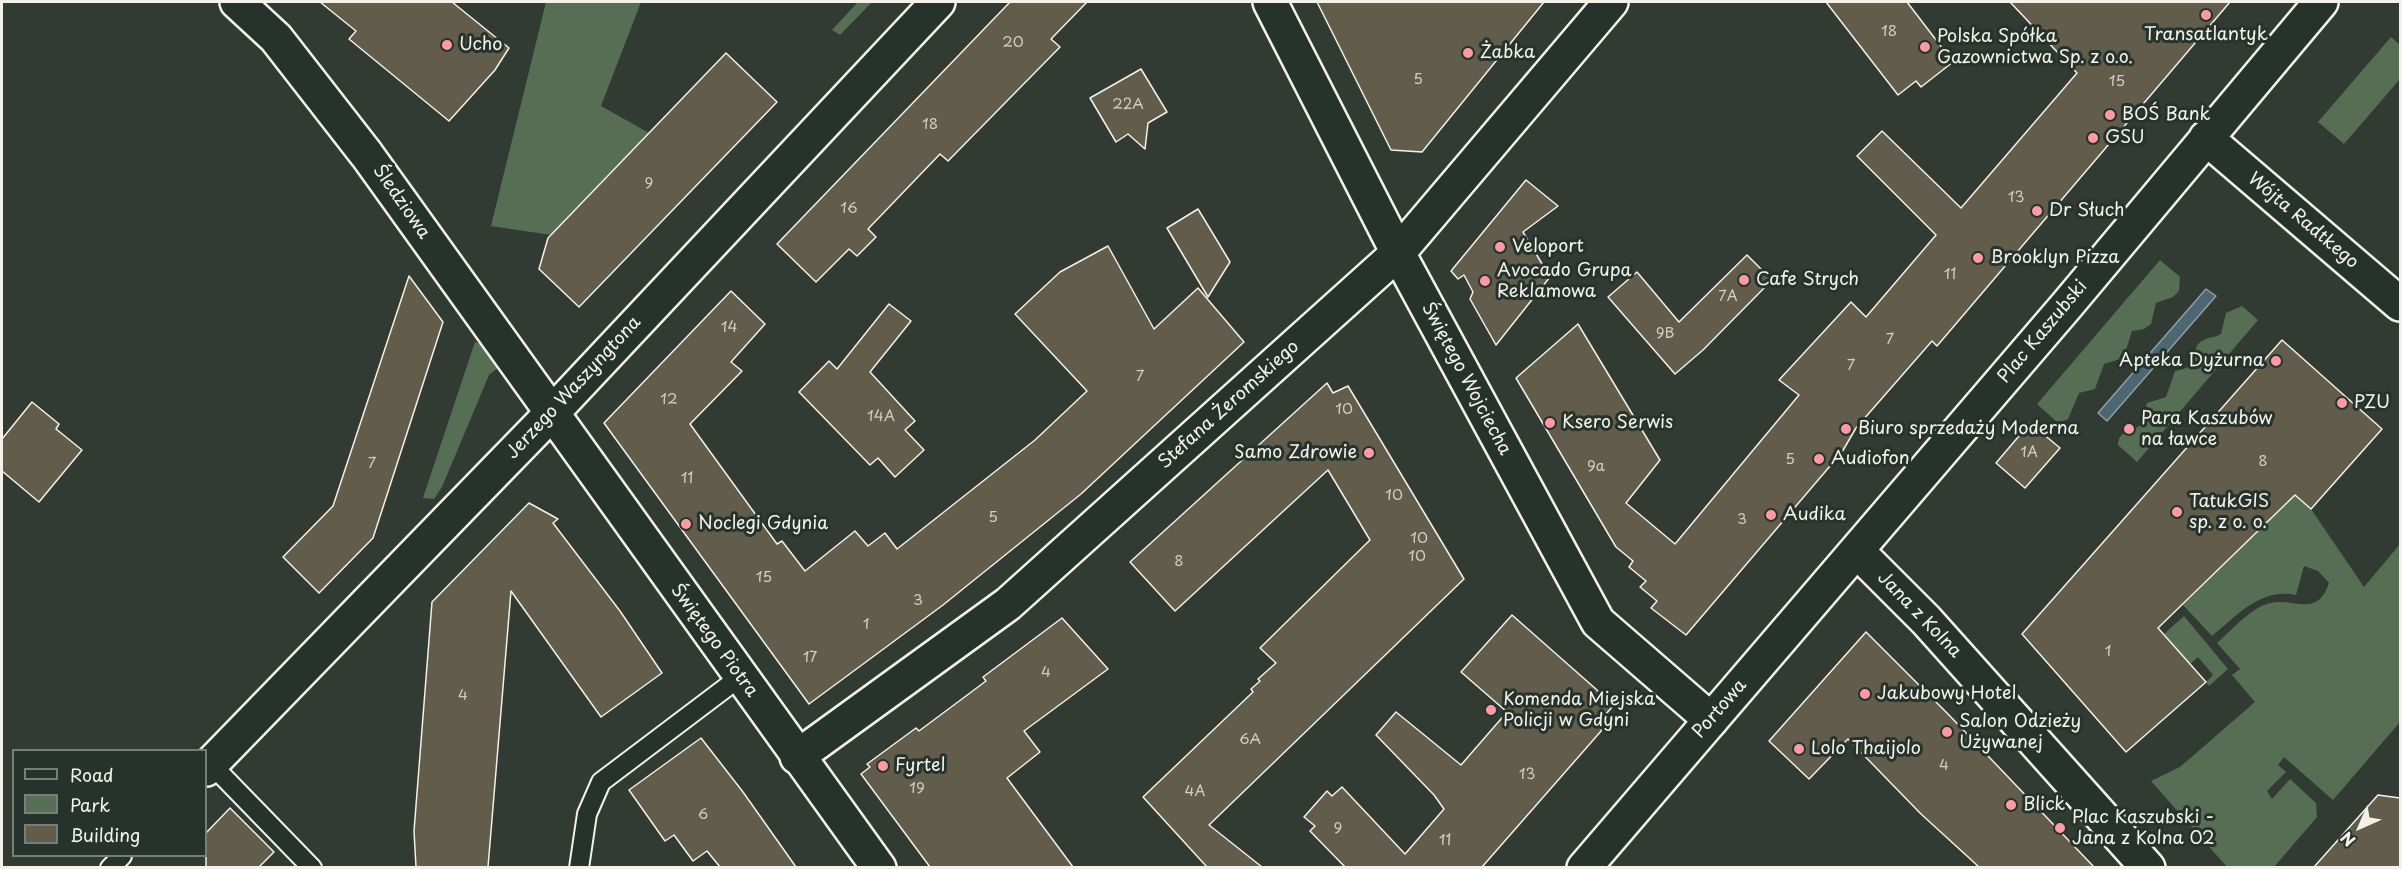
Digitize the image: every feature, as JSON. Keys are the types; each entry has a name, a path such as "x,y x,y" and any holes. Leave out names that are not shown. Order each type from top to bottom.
{"street":[{"name":"Śledziowa","path":"237,2 276,38 296,61 367,155 551,414"},
{"name":"Jerzego Waszyngtona","path":"208,767 551,414 938,2"},
{"name":"Świętego Wojciecha","path":"1270,2 1398,253 1598,622 1711,720"},
{"name":"Stefana Żeromskiego","path":"797,757 1008,604 1398,253 1611,2"},
{"name":"Plac Kaszubski","path":"1857,551 2321,2"},
{"name":"Wójta Radtkego","path":"2206,138 2400,304"},
{"name":"Świętego Piotra","path":"551,414 797,757 879,867"},
{"name":"Portowa","path":"1584,867 1857,551"},
{"name":"Jana z Kolna","path":"1857,551 1926,620 2148,867"}],"lane":[{"path":"579,867 587,814 601,782 740,676"},
{"path":"208,767 312,867"}],"green space":[{"path":"546,2 641,2 601,106 649,133 551,235 491,226"},
{"path":"858,2 872,2 840,35 832,30"},
{"path":"2391,37 2400,45 2400,79 2344,144 2318,122"},
{"path":"2160,260 2180,277 2179,291 2173,297 2156,303 2151,324 2144,329 2132,331 2125,353 2120,359 2104,364 2095,389 2079,393 2068,419 2058,423 2037,404"},
{"path":"2242,306 2258,320 2137,462 2118,445 2121,436 2141,425 2147,403 2166,397 2175,371 2191,365 2198,345 2204,340 2221,334 2226,313"},
{"path":"475,342 490,352 499,367 489,375 442,487 434,499 423,498"},
{"path":"2295,495 2311,509 2364,587 2400,544 2400,722 2333,800 2284,757 2278,765 2286,772 2267,791 2272,799 2290,779 2316,803 2317,817 2274,867 2227,867 2151,781 2180,767 2255,702 2232,675 2240,669 2217,643 2255,610 2270,603 2279,602 2311,604 2324,594 2329,583 2318,571 2304,566 2296,595 2283,594 2260,599 2212,636 2183,605"},
{"path":"2184,616 2228,669 2209,686 2206,682 2213,675 2198,657 2190,664 2164,634"}],"water":[{"path":"2206,289 2216,296 2107,421 2098,413"}],"building":[{"path":"320,2 452,2 509,48 495,70 449,121 349,39 356,31"},
{"path":"1010,2 1087,2 1051,39 1060,47 948,161 940,154 868,229 876,237 857,256 849,249 816,282 777,244"},
{"path":"1317,2 1544,2 1422,152 1391,150"},
{"path":"1826,2 1907,2 1953,62 1921,87 1916,81 1898,95"},
{"path":"2010,2 2230,2 1937,346 1932,341 1856,428 1842,452 1686,635 1651,608 1657,601 1640,587 1646,581 1629,567 1633,561 1616,547 1516,378 1578,324 1660,460 1626,503 1675,544 1799,395 1779,380 1851,302 1866,317 1936,235 1857,156 1882,131 1961,208 2077,73"},
{"path":"726,53 777,102 579,307 539,269 548,238"},
{"path":"1141,69 1167,112 1148,123 1145,149 1128,134 1116,142 1090,98"},
{"path":"1526,180 1558,206 1523,232 1550,277 1496,345 1470,299 1473,292 1464,275 1458,279 1451,271"},
{"path":"1198,209 1230,262 1208,297 1167,228"},
{"path":"1108,246 1154,329 1198,288 1244,342 1081,494 943,605 809,704 604,423 731,291 765,324 731,362 742,371 690,424 777,544 782,541 805,571 855,531 868,546 885,533 897,549 1035,440 1087,391 1015,314 1060,272"},
{"path":"1747,255 1772,280 1703,350 1675,374 1608,297 1637,272 1679,322"},
{"path":"409,276 443,322 373,538 319,593 283,557 333,506"},
{"path":"889,304 911,321 870,372 915,421 905,430 924,450 895,477 878,458 870,465 799,392 829,361 837,369"},
{"path":"2282,340 2382,429 2311,509 2295,495 2158,628 2206,682 2126,752 2022,634"},
{"path":"1327,383 1333,393 1348,386 1464,579 1209,825 1262,867 1207,867 1143,797 1253,692 1251,689 1260,681 1258,679 1276,663 1260,648 1370,540 1328,470 1175,611 1130,562"},
{"path":"32,402 59,424 56,429 82,450 39,502 2,471 2,439"},
{"path":"2030,423 2060,448 2025,488 1996,463"},
{"path":"529,503 558,519 553,523 620,611 662,673 601,717 511,591 488,867 416,867 414,831 432,602"},
{"path":"1512,615 1614,705 1596,725 1602,730 1482,867 1345,867 1310,831 1315,826 1304,817 1327,791 1332,796 1342,787 1405,854 1444,809 1434,795 1376,735 1396,712 1461,765 1507,712 1461,672"},
{"path":"1062,618 1108,669 1024,731 1040,752 1007,778 1073,867 930,867 861,774 870,767 867,764 916,728 919,731 986,681 983,677"},
{"path":"1866,632 2094,867 1979,867 1921,814 1848,739 1809,779 1769,741"},
{"path":"701,738 796,867 720,867 707,851 693,861 674,835 665,841 629,790"},
{"path":"2378,795 2400,798 2400,867 2314,867"},
{"path":"230,808 274,852 259,867 206,867 207,832"}],"place":[{"name":"Transatlantyk","path":"2206,15"},
{"name":"Ucho","path":"447,45"},
{"name":"Polska Spółka Gazownictwa Sp. z o.o.","path":"1925,47"},
{"name":"Żabka","path":"1468,53"},
{"name":"BOŚ Bank","path":"2110,115"},
{"name":"GSU","path":"2093,138"},
{"name":"Dr Słuch","path":"2037,211"},
{"name":"Veloport","path":"1500,247"},
{"name":"Brooklyn Pizza","path":"1978,258"},
{"name":"Cafe Strych","path":"1744,280"},
{"name":"Avocado Grupa Reklamowa","path":"1485,281"},
{"name":"Apteka Dyżurna","path":"2276,361"},
{"name":"PZU","path":"2342,403"},
{"name":"Ksero Serwis","path":"1550,423"},
{"name":"Biuro sprzedaży Moderna","path":"1846,429"},
{"name":"Para Kaszubów na ławce","path":"2129,429"},
{"name":"Samo Zdrowie","path":"1369,453"},
{"name":"Audiofon","path":"1819,459"},
{"name":"TatukGIS sp. z o. o.","path":"2177,512"},
{"name":"Audika","path":"1771,515"},
{"name":"Noclegi Gdynia","path":"686,524"},
{"name":"Jakubowy Hotel","path":"1865,694"},
{"name":"Komenda Miejska Policji w Gdyni","path":"1491,710"},
{"name":"Salon Odzieży Używanej","path":"1947,732"},
{"name":"Lolo Thaijolo","path":"1799,749"},
{"name":"Fyrtel","path":"883,766"},
{"name":"Blick","path":"2011,805"},
{"name":"Plac Kaszubski - Jana z Kolna 02","path":"2060,828"}]}
